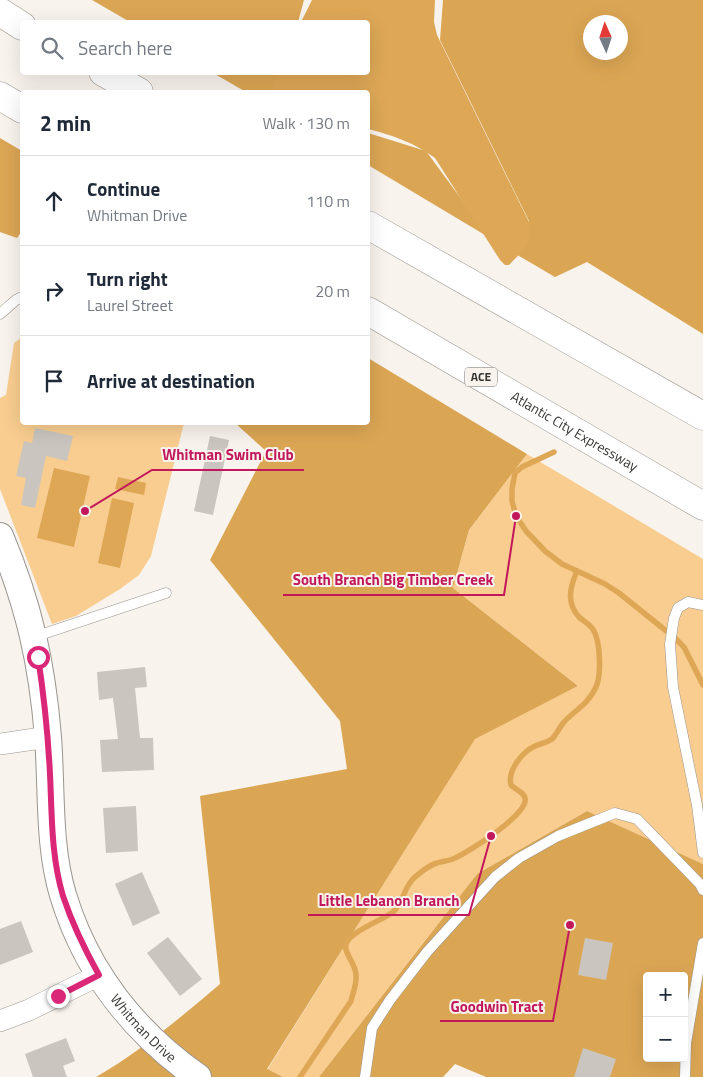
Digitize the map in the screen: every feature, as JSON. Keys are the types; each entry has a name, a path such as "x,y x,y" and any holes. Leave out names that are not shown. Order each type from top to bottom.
{"highway":[{"path":"0,12 20,25"},
{"path":"108,75 135,90"},
{"path":"0,96 20,108"},
{"path":"370,226 703,416"},
{"name":"Atlantic City Expressway","path":"370,312 703,506"}],"street":[{"name":"Whitman Drive","path":"0,536 21,588 34,637 48,737 57,872 63,896 84,947 99,975 117,1001 160,1049 198,1077"},
{"path":"0,744 48,737"},
{"path":"0,1021 29,1010 99,975"}],"lane":[{"path":"0,314 20,298"},
{"path":"34,637 166,593"},
{"path":"703,605 688,602 678,608 674,618 670,644 673,687 697,805 703,853"},
{"path":"366,1077 372,1028 390,1000 427,952 495,877 519,858 558,836 615,813 637,819 703,890"},
{"path":"685,1077 686,1043 703,943"}],"shaded area":[{"path":"92,0 304,0 299,20 127,20"},
{"path":"312,0 435,0 434,22 437,35 529,222 530,230 526,246 509,265 505,265 500,260 435,158 403,140 370,130 370,90 272,90 276,75 370,75 370,20 302,20"},
{"path":"443,0 703,0 703,334 587,262 555,277 514,253 529,221 440,40"},
{"path":"216,75 283,75 279,90 243,90"},
{"path":"370,134 426,151 490,238 370,166"},
{"path":"0,138 20,150 20,234 17,238 0,232"},
{"path":"20,338 20,425 184,425 151,556 139,575 76,616 52,624 0,489 0,398 6,395 14,343"},
{"path":"370,359 527,454 469,530 453,588 578,686 475,739 267,1069 283,1077 96,1077 113,1067 175,1022 220,984 200,796 347,769 340,721 210,560 266,451 237,425 370,425"},
{"path":"527,454 703,559 703,864 587,811 477,874 319,1077 283,1077 267,1070 475,738 578,686 453,588 469,530"},
{"path":"54,468 90,476 74,547 37,538"},
{"path":"118,477 146,483 144,495 115,489"},
{"path":"112,498 134,503 120,568 98,563"},
{"path":"587,811 703,864 703,1077 486,1077 455,1064 443,1077 319,1077 477,874"}],"building":[{"path":"35,428 73,436 67,461 46,456 35,508 21,505 26,478 16,476 24,441 32,443"},
{"path":"210,436 229,440 213,515 194,511"},
{"path":"145,667 147,687 135,688 140,738 153,738 154,770 102,772 100,740 118,739 113,698 99,700 97,672"},
{"path":"136,806 138,851 106,853 103,808"},
{"path":"142,872 160,913 133,926 115,884"},
{"path":"21,921 33,952 0,965 0,929"},
{"path":"168,937 202,979 180,996 147,953"},
{"path":"585,938 613,943 606,980 578,975"},
{"path":"66,1038 75,1061 63,1066 67,1077 33,1077 25,1054"},
{"path":"583,1048 616,1059 610,1077 574,1077"}],"waterway":[{"path":"554,452 522,467 515,473 512,501 516,516 526,531 545,551 562,564 605,584 619,593 675,638 684,647 703,685"},
{"path":"300,1077 351,1001 356,978 346,947 349,939 393,912 411,881 422,871 434,864 453,859 473,848 509,822 518,813 524,805 525,798 523,794 511,785 510,780 513,768 530,749 553,738 564,722 585,703 595,689 599,676 599,648 597,639 591,627 575,612 570,595 577,571"}],"place":[{"name":"Whitman Swim Club","path":"85,511"},
{"name":"South Branch Big Timber Creek","path":"516,516"},
{"name":"Little Lebanon Branch","path":"491,836"},
{"name":"Goodwin Tract","path":"570,925"}],"route":[{"path":"38,657 48,737 54,850 57,872 72,920 99,975 58,996"}]}
